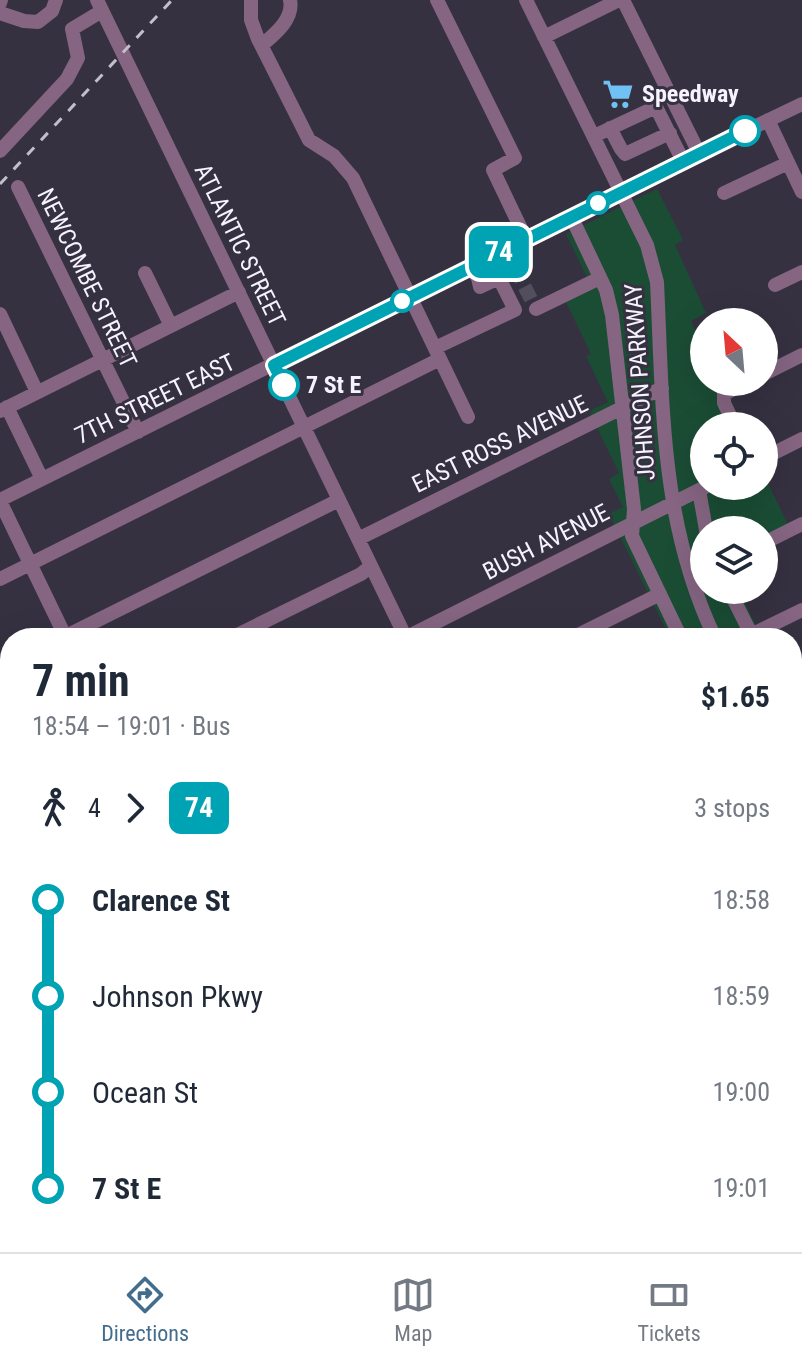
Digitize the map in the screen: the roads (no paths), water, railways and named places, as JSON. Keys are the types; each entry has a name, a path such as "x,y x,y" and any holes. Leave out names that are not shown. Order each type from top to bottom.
{"street":[{"path":"251,0 251,20 309,140 339,159 353,178 468,417"},
{"path":"262,45 286,20 292,8 290,0"},
{"path":"437,0 515,158 493,170 526,239"},
{"name":"JOHNSON PARKWAY","path":"526,0 647,245 657,282 672,503 686,564 711,628"},
{"path":"544,37 621,0 699,153"},
{"path":"0,13 38,22 54,5 72,29 78,58 67,79 0,151"},
{"path":"72,29 100,5"},
{"name":"ATLANTIC STREET","path":"100,5 401,628"},
{"name":"7TH STREET EAST","path":"0,500 802,104"},
{"path":"594,136 656,107 683,161"},
{"path":"768,120 801,189"},
{"path":"610,128 625,154 670,133"},
{"path":"724,193 788,163"},
{"name":"NEWCOMBE STREET","path":"18,187 138,432"},
{"name":"JOHNSON PARKWAY","path":"571,216 606,290 612,315 623,407 632,536 676,628"},
{"path":"505,249 515,268"},
{"path":"489,258 515,310"},
{"path":"470,267 480,287 499,278"},
{"path":"775,285 802,272"},
{"path":"145,273 171,326"},
{"path":"0,579 304,427 515,310 535,306 600,278"},
{"path":"42,479 3,409 239,292"},
{"path":"0,314 37,392"},
{"path":"778,367 802,355"},
{"name":"EAST ROSS AVENUE","path":"358,539 662,388"},
{"path":"778,451 802,439"},
{"name":"BUSH AVENUE","path":"426,628 690,494"},
{"path":"0,500 60,628"},
{"path":"82,628 339,500"},
{"path":"778,536 802,524"},
{"path":"251,628 361,574 371,566"},
{"path":"592,628 660,594"},
{"path":"736,604 748,628"},
{"path":"767,628 802,610"}],"tunnel":[{"path":"515,268 533,303"}],"railway":[{"path":"0,184 172,0"}],"place":[{"name":"Speedway","path":"618,94"},
{"name":"7 St E","path":"284,385"}]}
